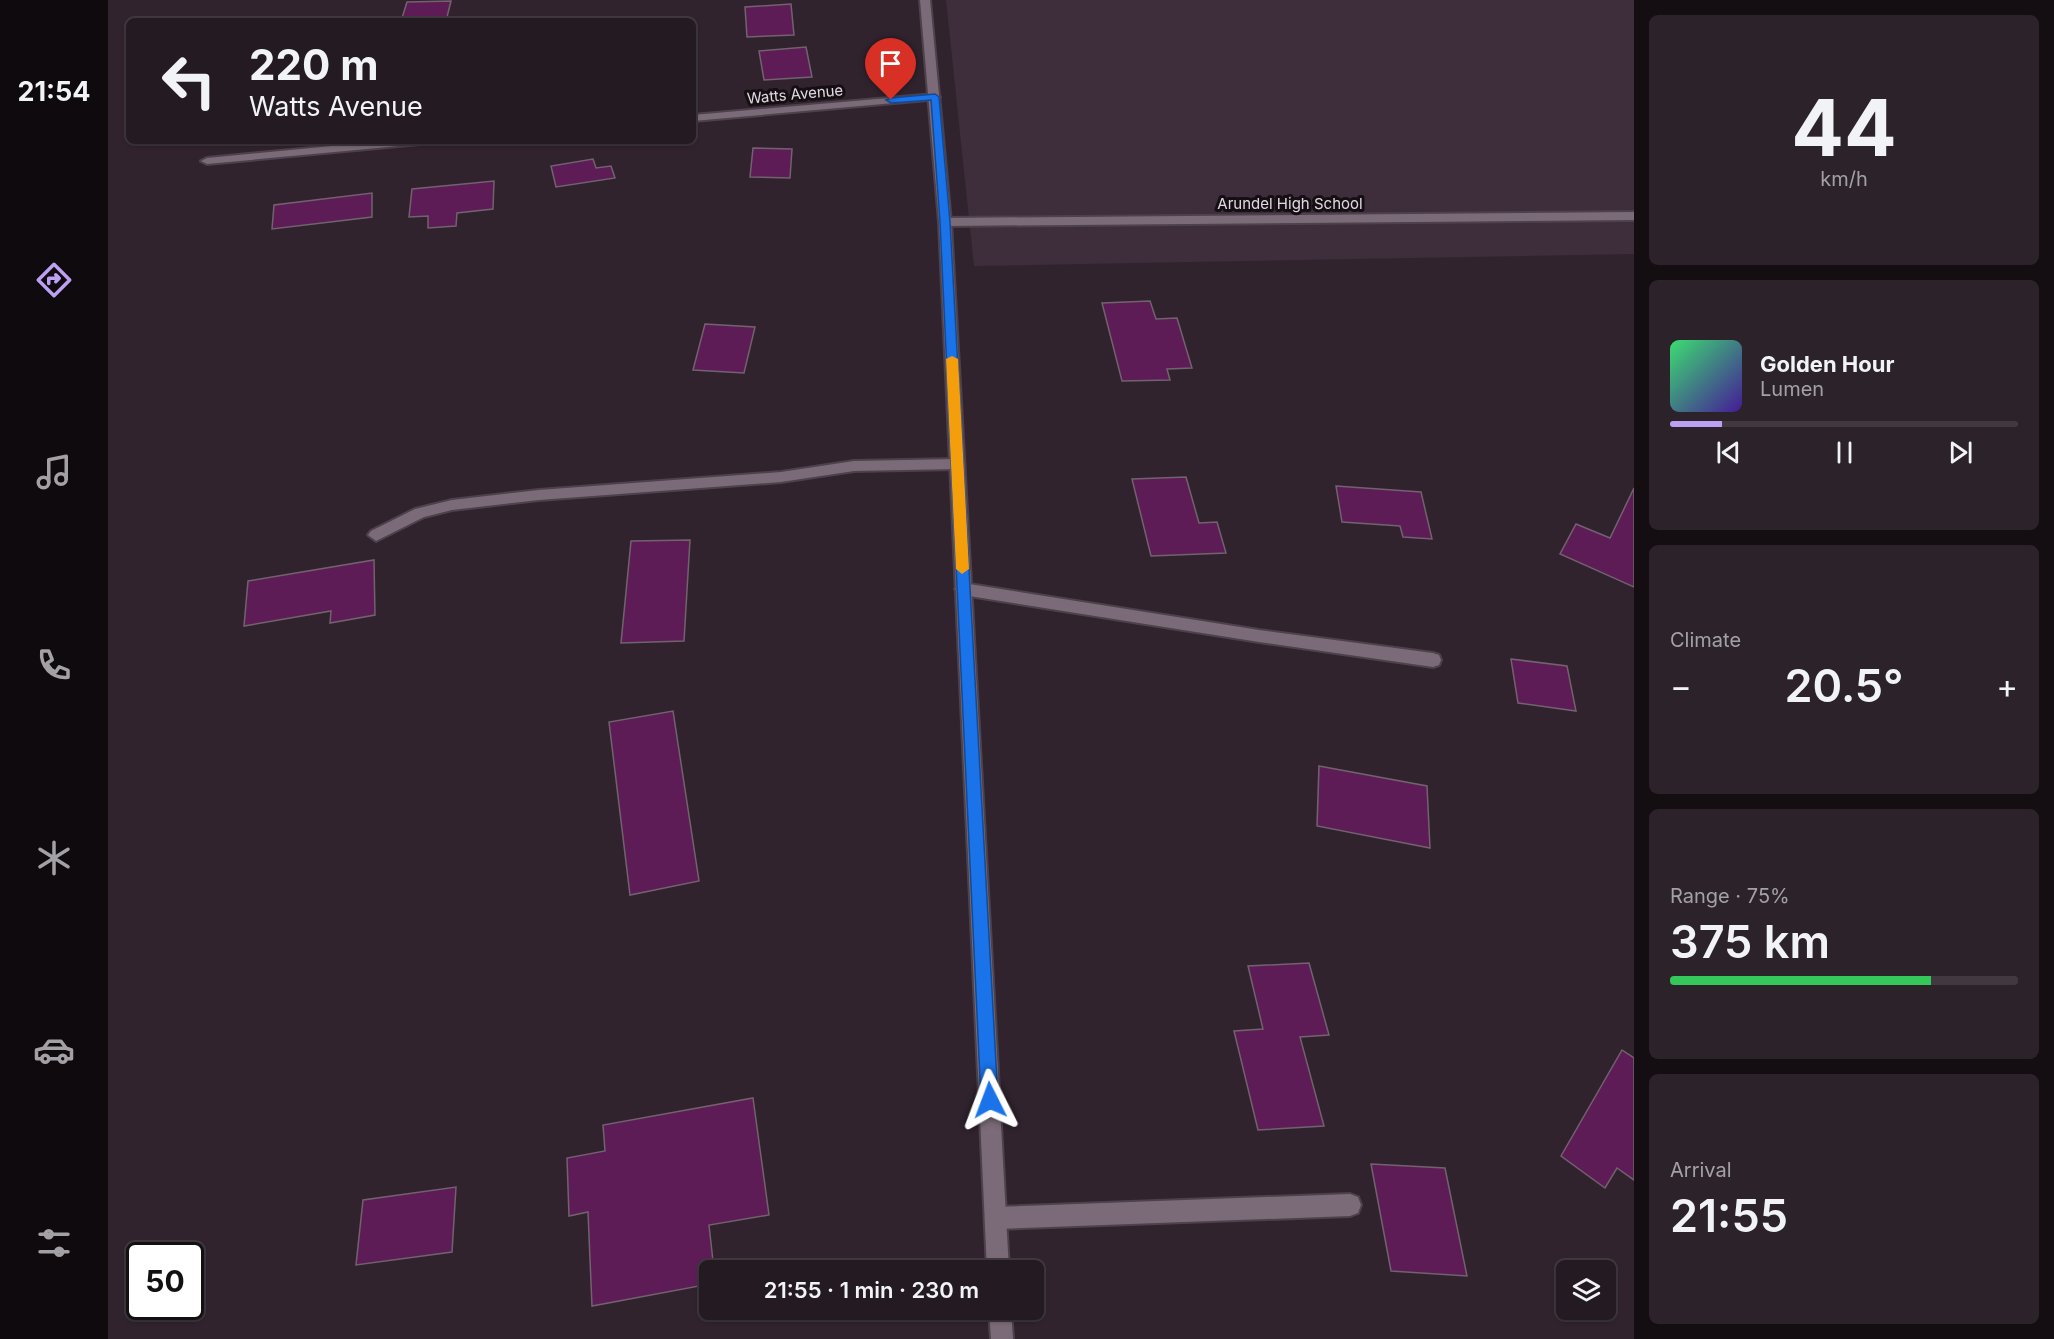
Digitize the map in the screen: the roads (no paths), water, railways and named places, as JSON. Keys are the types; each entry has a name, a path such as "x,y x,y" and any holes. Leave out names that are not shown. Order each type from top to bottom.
{"main road":[{"path":"925,0 945,222 998,1260"},
{"name":"Watts Avenue","path":"696,117 935,97"},
{"path":"207,160 386,144"},
{"name":"Arundel High School","path":"945,222 1634,216"},
{"path":"376,536 420,513 452,505 539,495 781,477 854,466 957,464"},
{"path":"963,589 1259,636 1433,660"},
{"path":"996,1218 1350,1204"},
{"path":"1001,1320 1002,1339"}]}
